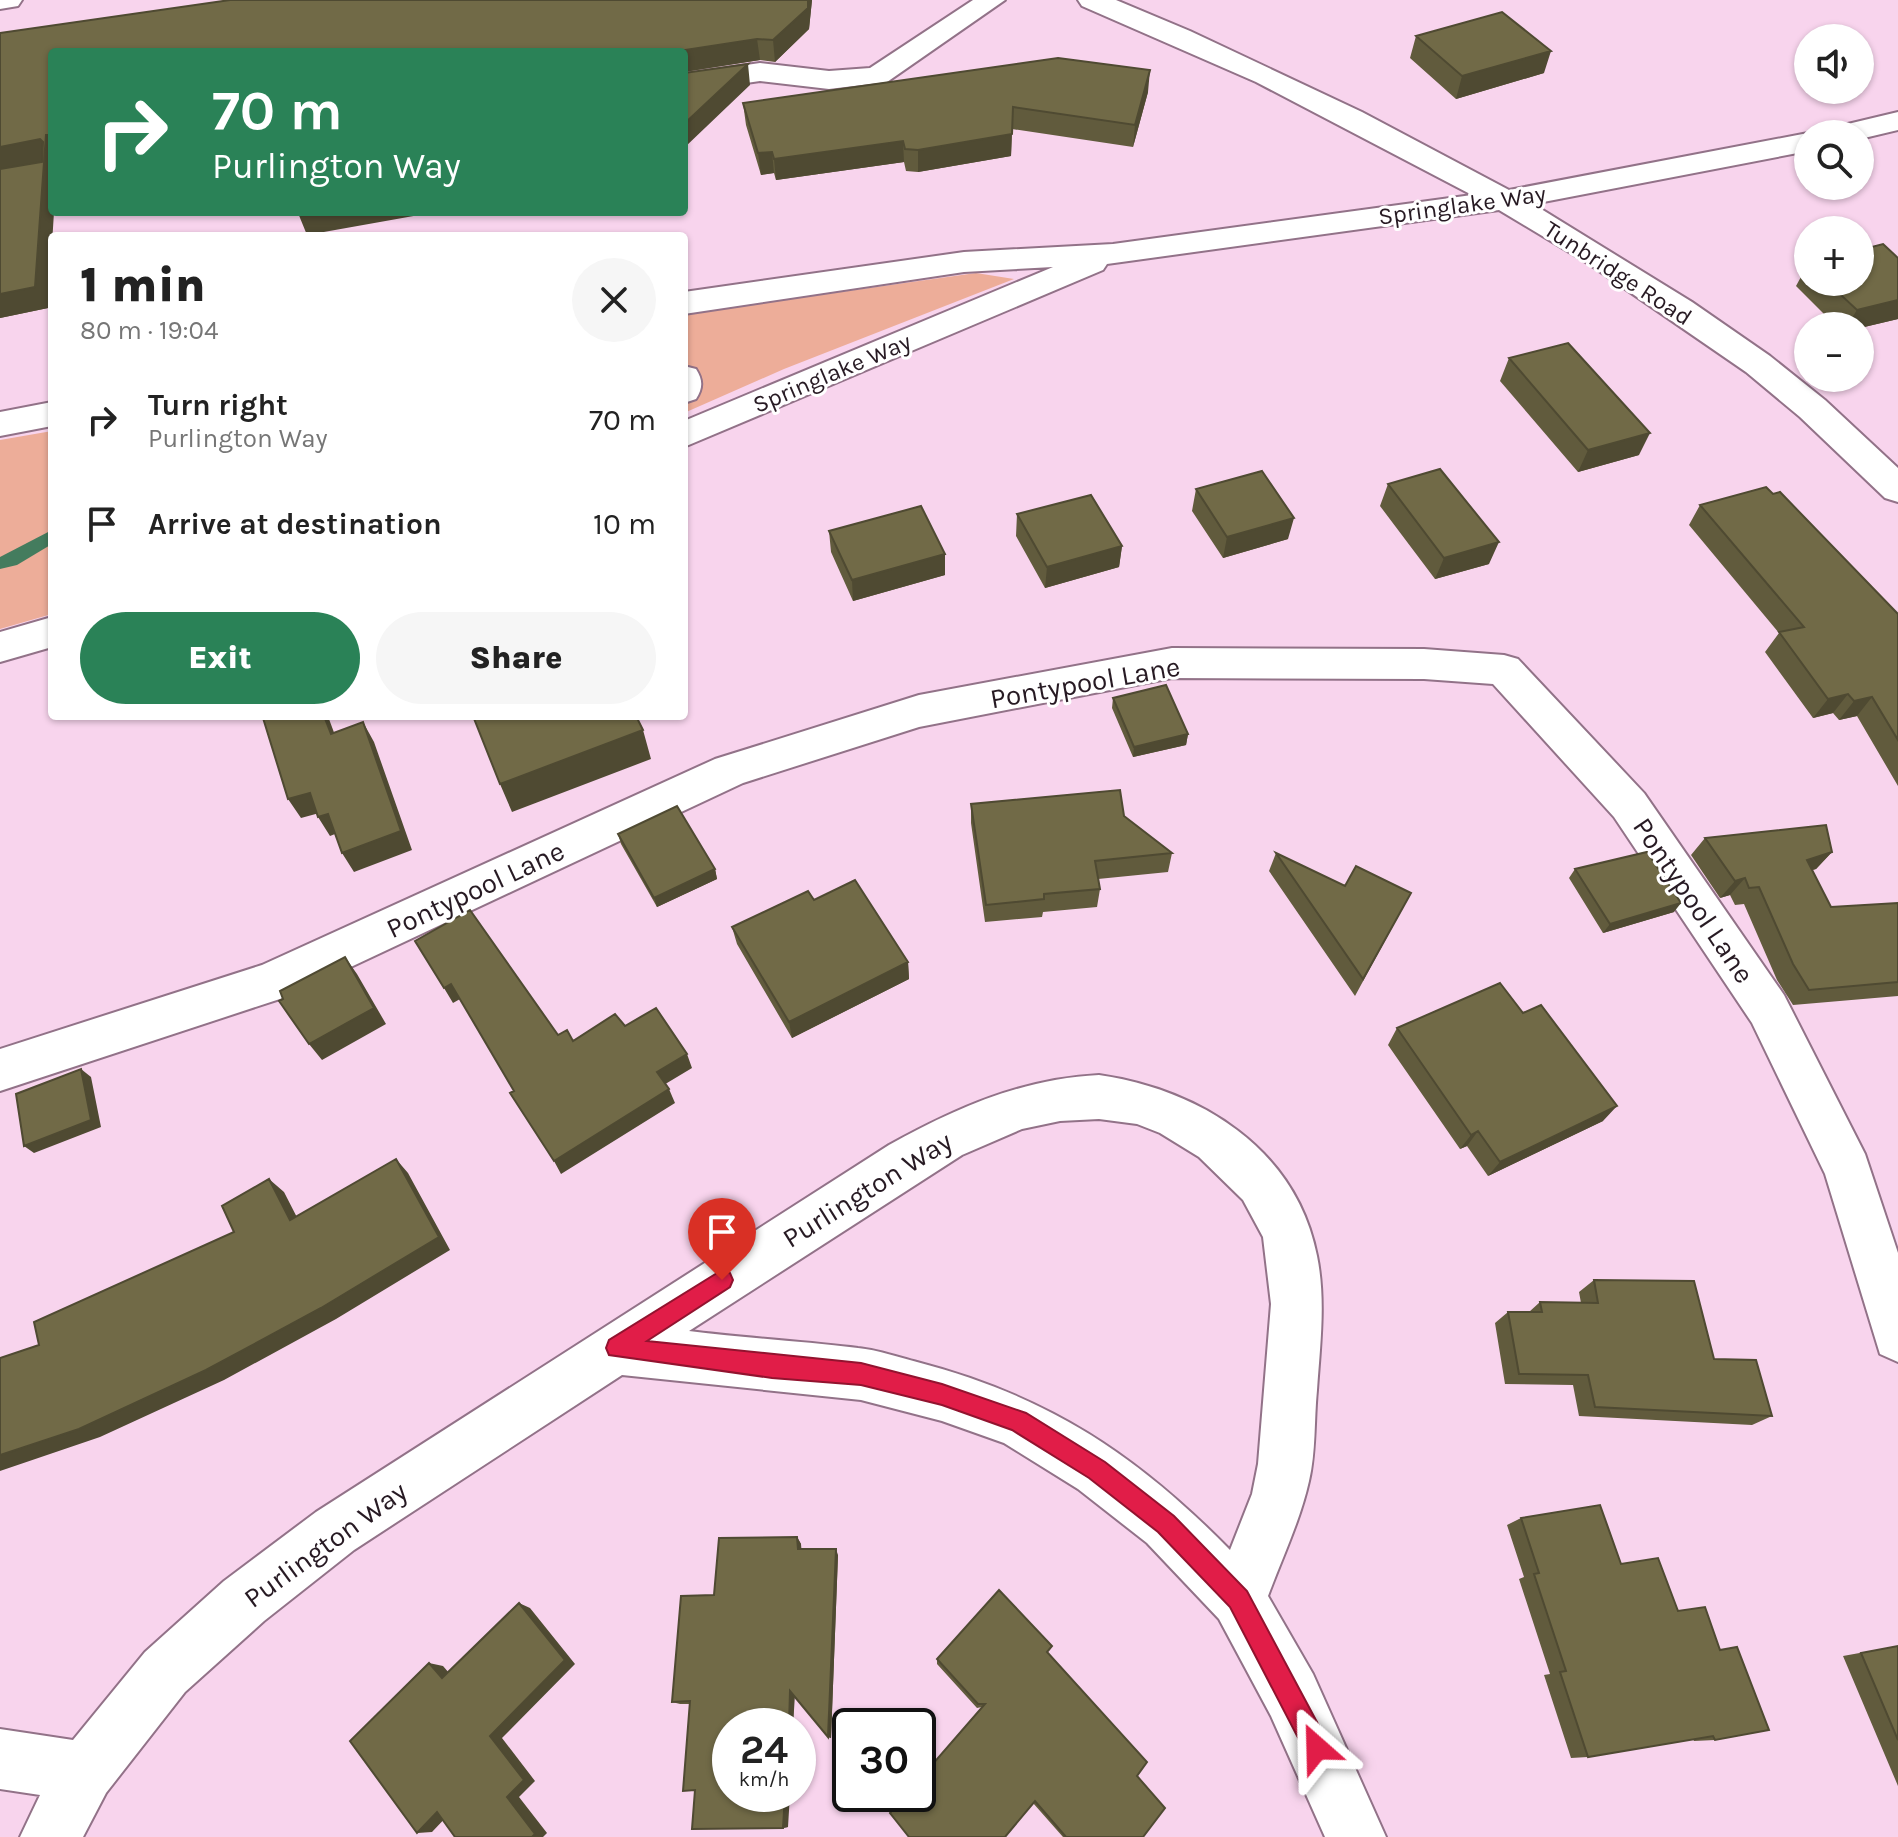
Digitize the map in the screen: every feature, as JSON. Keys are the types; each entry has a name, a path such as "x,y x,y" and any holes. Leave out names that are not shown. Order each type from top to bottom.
{"street":[{"path":"0,1 8,0"},
{"path":"688,82 760,72 829,80 877,76 991,0"},
{"name":"Tunbridge Road","path":"1092,0 1321,101 1388,134 1504,200 1632,279 1760,365 1898,489"},
{"path":"1874,127 1898,121"},
{"name":"Springlake Way","path":"688,302 964,262 1113,254 1504,200 1794,145"},
{"name":"Springlake Way","path":"688,433 1113,254"},
{"path":"0,424 48,415"},
{"path":"0,647 48,633"},
{"name":"Pontypool Lane","path":"0,1070 273,982 730,771 919,711 1172,663 1424,664 1504,670 1629,805 1768,1009 1848,1170 1898,1336"},
{"name":"Purlington Way","path":"50,1837 85,1772 165,1672 244,1601 335,1531 906,1161 996,1115 1049,1099 1101,1095 1146,1104 1193,1124 1232,1153 1268,1194 1288,1236 1294,1284 1283,1478 1239,1599"},
{"path":"617,1348 772,1367 861,1374 942,1395 1018,1421 1097,1470 1166,1524 1239,1599 1292,1695 1356,1837"},
{"path":"0,1759 85,1772"}],"shaded area":[{"path":"976,273 1014,279 784,369 688,411 688,313"},
{"path":"48,432 48,615 0,629 0,440"}],"building":[{"path":"230,0 808,0 808,8 773,40 757,39 688,49 48,48 48,135 35,287 0,294 0,169 42,162 43,142 40,139 0,147 0,33"},
{"path":"1502,12 1551,51 1462,76 1416,36"},
{"path":"1058,58 1150,70 1135,125 1013,107 1012,134 918,150 905,149 903,141 774,159 772,152 758,153 743,103"},
{"path":"748,64 688,120 688,72"},
{"path":"1883,244 1898,258 1898,300 1857,310 1842,296 1874,296 1874,246"},
{"path":"1568,343 1650,433 1588,450 1509,358"},
{"path":"1440,469 1499,542 1444,558 1388,484"},
{"path":"1262,471 1294,518 1227,537 1196,489"},
{"path":"1766,487 1773,494 1780,492 1898,614 1898,740 1872,697 1854,701 1848,694 1828,699 1779,632 1804,627 1700,505"},
{"path":"1091,495 1122,546 1047,567 1017,514"},
{"path":"921,506 945,554 852,580 829,531"},
{"path":"1166,685 1188,734 1134,747 1113,698"},
{"path":"264,720 326,720 331,734 363,722 401,831 342,853 328,814 318,817 310,793 288,799"},
{"path":"475,720 638,720 643,730 500,784"},
{"path":"1120,790 1124,816 1172,853 1095,861 1100,889 1044,894 1044,899 986,905 971,804"},
{"path":"677,806 715,869 654,898 618,834"},
{"path":"1826,825 1832,852 1807,860 1831,907 1898,903 1898,982 1809,990 1793,964 1759,887 1749,888 1745,878 1735,881 1705,838"},
{"path":"1647,852 1681,903 1610,924 1575,869"},
{"path":"1276,853 1345,886 1356,866 1411,893 1363,979"},
{"path":"855,880 908,962 789,1022 732,927 808,891 814,900"},
{"path":"470,910 558,1035 567,1030 573,1041 615,1014 625,1026 656,1008 687,1054 657,1072 669,1089 554,1161 510,1093 514,1091 451,984 444,988 415,941"},
{"path":"345,957 374,1008 309,1044 279,1001 283,999 280,991"},
{"path":"1500,983 1523,1013 1541,1005 1617,1106 1500,1162 1478,1131 1471,1135 1397,1028"},
{"path":"81,1069 91,1120 24,1146 16,1094"},
{"path":"396,1159 439,1237 321,1308 206,1370 79,1429 0,1455 0,1358 39,1345 34,1322 234,1232 222,1206 269,1179 290,1220"},
{"path":"1594,1280 1694,1281 1714,1359 1756,1360 1772,1416 1595,1407 1588,1375 1519,1374 1508,1312 1542,1312 1540,1302 1598,1303"},
{"path":"1600,1505 1621,1564 1658,1558 1678,1611 1705,1607 1720,1650 1737,1647 1769,1730 1588,1757 1560,1672 1566,1671 1534,1574 1539,1573 1521,1518"},
{"path":"797,1537 798,1549 836,1549 828,1737 816,1722 816,1708 804,1708 790,1691 790,1708 712,1708 712,1812 784,1812 783,1828 692,1829 695,1790 683,1791 690,1701 672,1702 681,1596 714,1595 719,1538"},
{"path":"999,1590 1052,1646 1047,1652 1147,1762 1137,1776 1165,1808 1143,1837 1066,1837 1035,1801 1005,1837 909,1837 890,1813 936,1812 936,1760 985,1704 978,1704 937,1659"},
{"path":"519,1603 565,1660 490,1736 524,1780 507,1797 535,1834 532,1837 455,1837 437,1812 417,1833 350,1741 429,1663 442,1678"},
{"path":"1898,1646 1898,1740 1861,1653"}],"waterway":[{"path":"0,563 11,561 48,538"}],"route":[{"path":"722,1280 617,1348 772,1367 861,1374 942,1395 1018,1421 1097,1470 1166,1524 1239,1599 1292,1695 1317,1748"}]}
